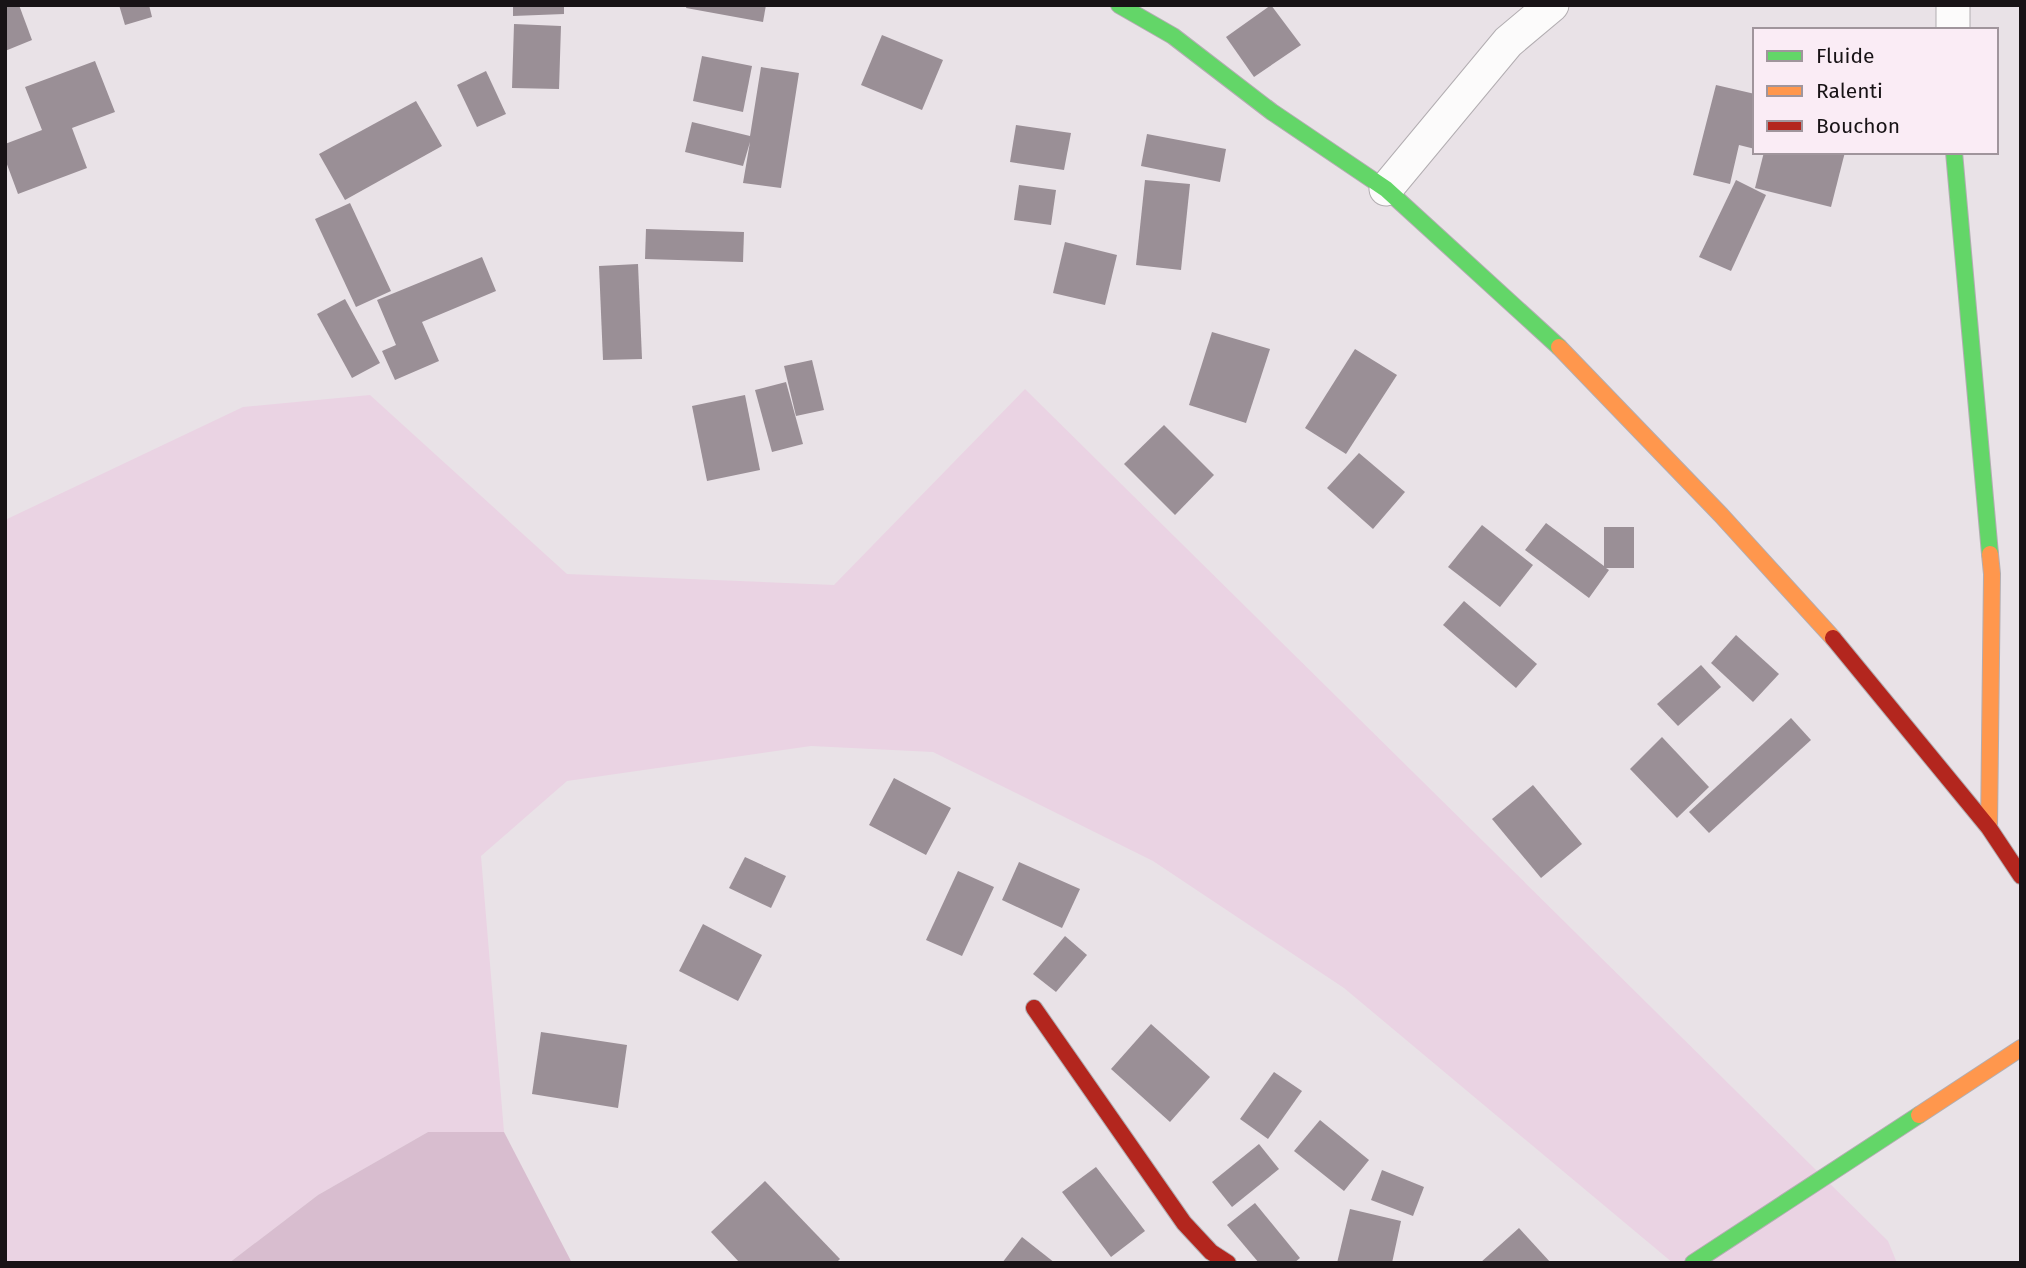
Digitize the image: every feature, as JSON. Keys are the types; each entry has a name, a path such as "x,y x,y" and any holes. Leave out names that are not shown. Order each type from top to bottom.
{"street":[{"path":"1119,5 1173,36 1272,112 1386,189 1542,330 1721,515 1834,639 1989,828 2021,876"},
{"path":"1386,189 1508,42 1552,5"},
{"path":"1953,5 1953,28"},
{"path":"1954,154 1956,204 1992,574 1989,828"},
{"path":"1034,1008 1211,1259"},
{"path":"1693,1263 2021,1048"}],"shaded area":[{"path":"1025,389 1888,1241 1897,1263 1673,1263 1344,988 1153,861 933,752 811,746 567,781 481,856 504,1132 428,1132 318,1195 229,1263 5,1263 5,520 243,407 370,395 567,574 834,585"},
{"path":"428,1132 504,1132 572,1263 229,1263 318,1195"}],"building":[{"path":"5,5 19,5 32,40 5,51"},
{"path":"119,5 149,5 152,17 125,25"},
{"path":"513,5 564,5 564,14 513,16"},
{"path":"687,5 766,5 763,22 686,8"},
{"path":"1271,5 1301,45 1254,77 1226,37"},
{"path":"514,24 561,26 559,89 512,88"},
{"path":"882,35 943,60 922,110 861,85"},
{"path":"702,56 752,66 743,112 693,101"},
{"path":"95,61 115,112 72,128 87,168 18,194 5,159 5,144 42,130 25,87"},
{"path":"761,67 799,73 781,188 743,183 750,142 743,166 685,152 692,122 750,136"},
{"path":"486,71 506,114 477,127 457,85"},
{"path":"1716,85 1753,94 1753,148 1739,145 1730,184 1693,175"},
{"path":"416,101 442,146 345,200 319,154"},
{"path":"1016,125 1071,133 1064,170 1010,162"},
{"path":"1147,134 1226,149 1220,182 1141,166"},
{"path":"1764,154 1844,154 1831,207 1755,188"},
{"path":"1145,180 1190,184 1181,270 1136,265"},
{"path":"1736,180 1766,195 1731,271 1699,257"},
{"path":"1019,185 1056,190 1051,225 1014,220"},
{"path":"350,203 391,291 356,307 315,219"},
{"path":"646,229 744,232 743,262 645,259"},
{"path":"1065,242 1117,255 1105,305 1053,293"},
{"path":"482,257 496,291 422,322 439,361 395,380 382,351 396,345 377,300"},
{"path":"638,264 642,359 603,360 599,266"},
{"path":"345,299 380,363 352,378 317,314"},
{"path":"1212,332 1270,349 1246,423 1189,405"},
{"path":"1355,349 1397,375 1346,454 1305,428"},
{"path":"812,360 824,410 796,416 784,366"},
{"path":"786,382 803,444 772,452 755,390"},
{"path":"745,395 760,470 707,481 692,406"},
{"path":"1164,425 1214,475 1175,515 1124,464"},
{"path":"1359,453 1405,492 1373,529 1327,488"},
{"path":"1546,523 1604,566 1604,527 1634,527 1634,568 1606,568 1609,570 1589,598 1525,550"},
{"path":"1482,525 1533,565 1500,607 1448,567"},
{"path":"1464,601 1537,664 1516,688 1443,625"},
{"path":"1736,635 1779,674 1753,702 1711,663"},
{"path":"1701,665 1721,687 1678,726 1657,704"},
{"path":"1791,718 1811,740 1709,833 1689,812"},
{"path":"1662,737 1709,787 1677,818 1630,769"},
{"path":"894,778 951,808 926,855 869,825"},
{"path":"1533,785 1582,844 1541,878 1492,819"},
{"path":"745,857 786,876 771,908 729,888"},
{"path":"1019,862 1080,889 1062,928 1002,900"},
{"path":"958,871 994,887 962,956 926,940"},
{"path":"703,924 762,955 738,1001 679,971"},
{"path":"1065,936 1087,955 1056,992 1033,974"},
{"path":"1151,1024 1210,1077 1170,1122 1111,1069"},
{"path":"541,1032 627,1045 618,1108 532,1094"},
{"path":"1274,1072 1302,1091 1268,1139 1240,1119"},
{"path":"1320,1120 1369,1160 1344,1191 1294,1151"},
{"path":"1259,1144 1279,1169 1232,1207 1212,1182"},
{"path":"1096,1167 1145,1231 1111,1257 1062,1192"},
{"path":"1382,1170 1424,1187 1413,1216 1371,1200"},
{"path":"765,1181 840,1259 836,1263 740,1263 711,1232"},
{"path":"1255,1203 1300,1258 1294,1263 1259,1263 1227,1225"},
{"path":"1350,1209 1401,1221 1392,1263 1337,1263"},
{"path":"1519,1228 1551,1263 1480,1263"},
{"path":"1022,1237 1055,1263 1002,1263"}],"traffic: fast":[{"path":"1119,5 1173,36 1272,112 1386,189 1559,347"},
{"path":"1954,154 1990,554"},
{"path":"1693,1263 1919,1115"}],"traffic: slow":[{"path":"1559,347 1721,515 1833,638"},
{"path":"1989,828 1990,554"},
{"path":"1919,1115 2021,1048"}],"traffic: jam":[{"path":"1833,638 1989,828 2021,876"},
{"path":"1034,1008 1184,1223 1211,1252 1228,1263"}]}
